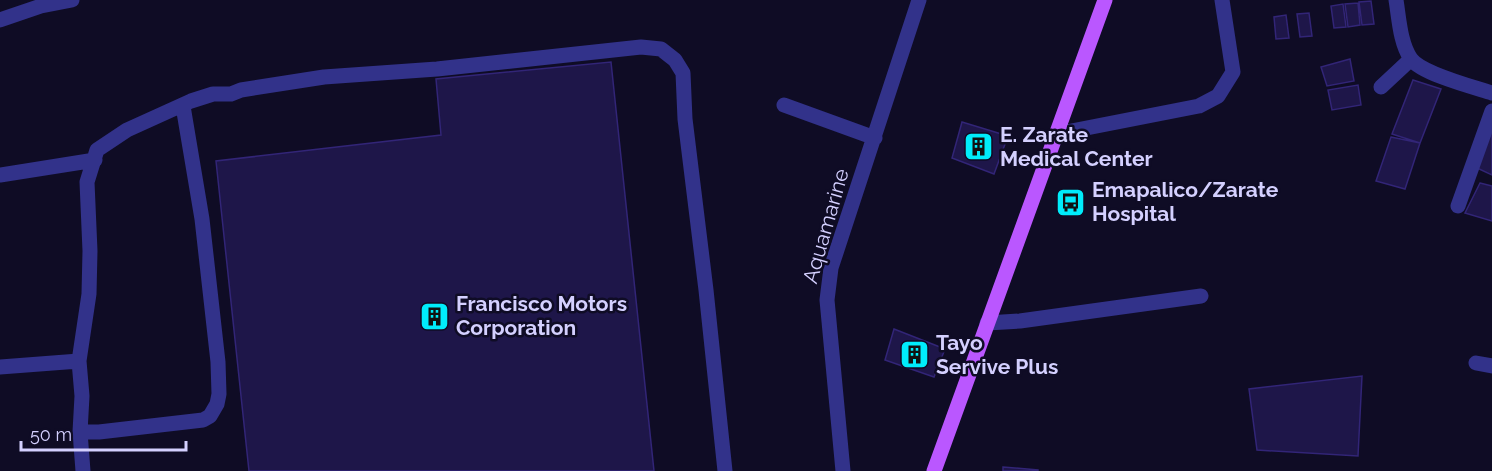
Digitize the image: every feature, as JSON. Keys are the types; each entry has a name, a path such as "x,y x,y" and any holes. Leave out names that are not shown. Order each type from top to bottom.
{"main road":[{"path":"934,471 1105,0"}],"street":[{"path":"0,20 42,3 72,0"},
{"name":"Aquamarine","path":"843,471 827,300 831,268 919,0"},
{"path":"1056,134 1198,106 1218,96 1233,72 1222,0"},
{"path":"1396,0 1405,46 1411,59 1438,75 1492,93"},
{"path":"83,471 79,361 89,294 87,182 97,150 113,138 191,101 213,94 231,94 242,90 324,77 437,69 641,47 661,49 675,60 683,73 685,119 725,471"},
{"path":"1381,87 1411,59"},
{"path":"784,105 875,138"},
{"path":"80,432 99,432 203,420 210,416 217,404 218,362 202,219 183,106"},
{"path":"1458,206 1492,111"},
{"path":"0,175 95,160"},
{"path":"987,323 1020,321 1202,296"},
{"path":"0,367 79,361"},
{"path":"1476,363 1492,366"}],"building":[{"path":"1371,1 1374,24 1362,25 1359,2"},
{"path":"1358,3 1360,25 1348,27 1345,4"},
{"path":"1343,4 1346,27 1334,28 1331,6"},
{"path":"1309,13 1312,36 1300,37 1297,14"},
{"path":"1286,15 1289,38 1276,39 1274,17"},
{"path":"1350,59 1354,81 1327,86 1321,67"},
{"name":"Francisco Motors Corporation","path":"611,62 654,471 249,471 216,161 441,135 436,79"},
{"path":"1413,80 1441,89 1420,143 1392,134"},
{"path":"1358,85 1361,105 1332,110 1328,90"},
{"path":"1492,119 1492,175 1475,167"},
{"name":"E. Zarate Medical Center","path":"962,122 1008,136 994,174 952,158"},
{"path":"1391,137 1420,143 1405,189 1376,181"},
{"path":"1480,183 1492,186 1492,221 1465,213"},
{"name":"Tayo Servive Plus","path":"894,329 945,349 934,377 885,360"},
{"path":"1362,376 1358,456 1257,450 1249,389"},
{"path":"1003,467 1038,470 1038,471 1003,471"}],"place":[{"name":"E. Zarate Medical Center","path":"979,147"},
{"name":"Emapalico/Zarate Hospital","path":"1071,202"},
{"name":"Francisco Motors Corporation","path":"435,316"},
{"name":"Tayo Servive Plus","path":"915,355"}]}
